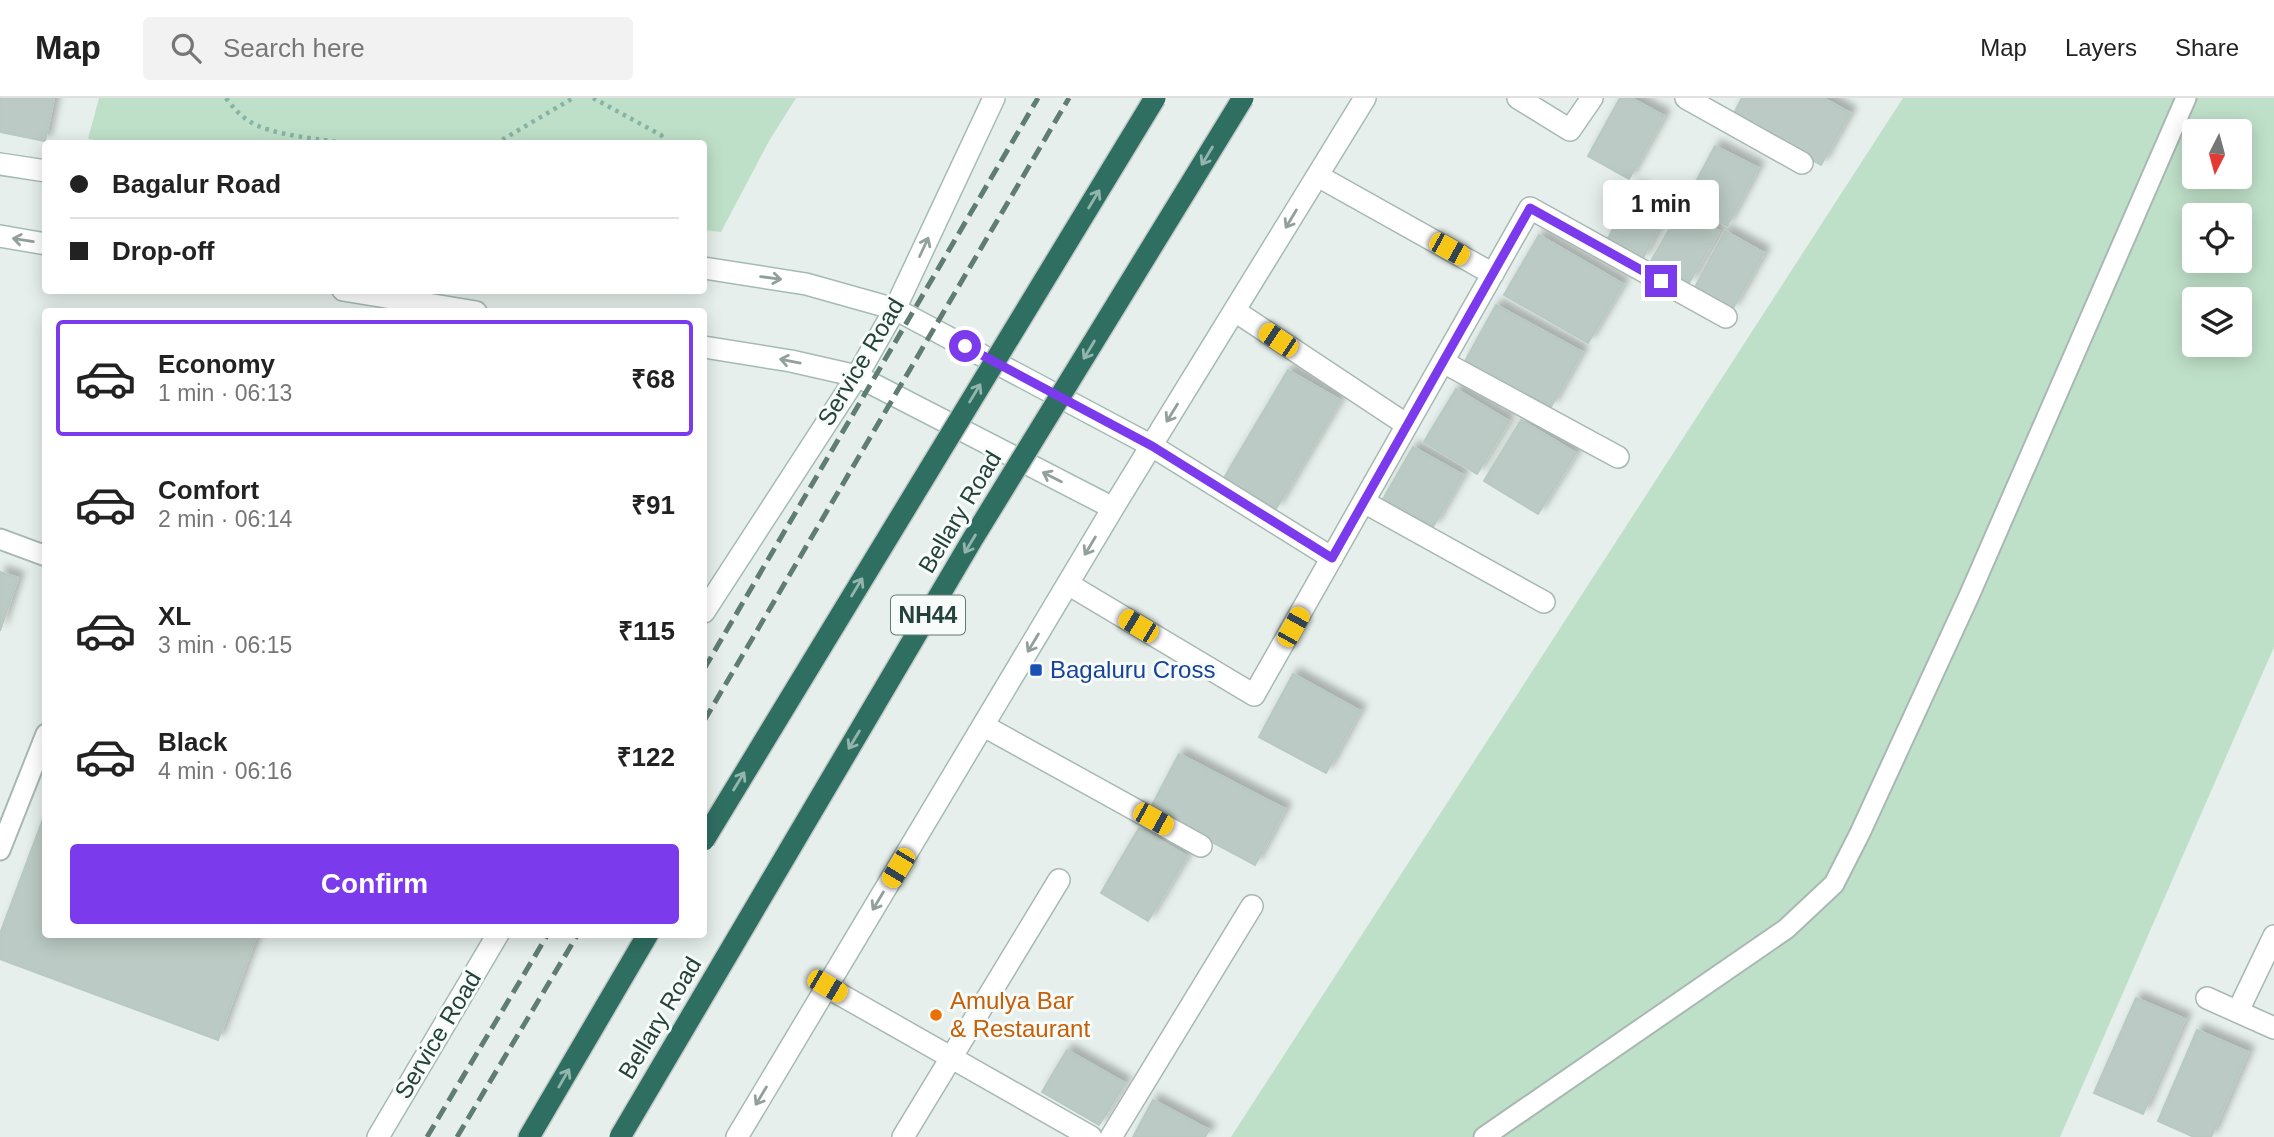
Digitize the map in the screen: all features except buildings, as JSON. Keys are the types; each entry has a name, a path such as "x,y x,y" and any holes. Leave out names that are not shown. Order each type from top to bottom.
{"highway":[{"name":"Bellary Road","path":"707,835 1155,98"},
{"name":"Bellary Road","path":"620,1137 972,540 1243,98"},
{"path":"529,1137 646,938"}],"street":[{"name":"Service Road","path":"707,607 857,376 895,309 994,98"},
{"path":"737,1137 1113,508 1366,98"},
{"path":"1518,98 1570,131 1592,98"},
{"path":"1686,98 1801,163"},
{"path":"0,164 42,170"},
{"path":"1318,176 1493,274"},
{"path":"1068,584 1254,695 1530,208 1726,317"},
{"path":"0,236 42,243"},
{"path":"707,268 806,284 895,309 1152,446 1332,558"},
{"path":"367,294 452,308"},
{"path":"1235,311 1407,425"},
{"path":"707,347 791,361 857,376 1113,508"},
{"path":"1443,362 1618,457"},
{"path":"1364,502 1544,602"},
{"path":"984,726 1201,846"},
{"path":"903,1137 1059,880"},
{"path":"1111,1137 1252,906"},
{"path":"2238,1011 2274,936"},
{"name":"Service Road","path":"378,1137 496,938"},
{"path":"827,986 1091,1137"},
{"path":"2207,998 2274,1028"}],"lane":[{"path":"1484,1137 1786,929 1833,884 1860,833 1969,596 2186,98"},
{"path":"0,539 42,554"},
{"path":"0,850 42,744"}],"path":[{"path":"226,98 243,117 266,130 327,140"},
{"path":"502,140 573,98"},
{"path":"593,98 662,135 665,140"}],"green space":[{"path":"99,98 796,98 769,141 721,232 707,230 707,140 88,139"},
{"path":"1903,98 2274,98 2274,647 2060,1137 1231,1137"}],"railway":[{"path":"707,664 1038,98"},
{"path":"707,716 1069,98"},
{"path":"427,1137 546,938"},
{"path":"457,1137 576,938"}],"place":[{"name":"Bagaluru Cross","path":"1036,670"},
{"name":"Amulya Bar & Restaurant","path":"936,1015"}],"route":[{"path":"965,346 1152,446 1332,558 1530,208 1661,281"}]}
